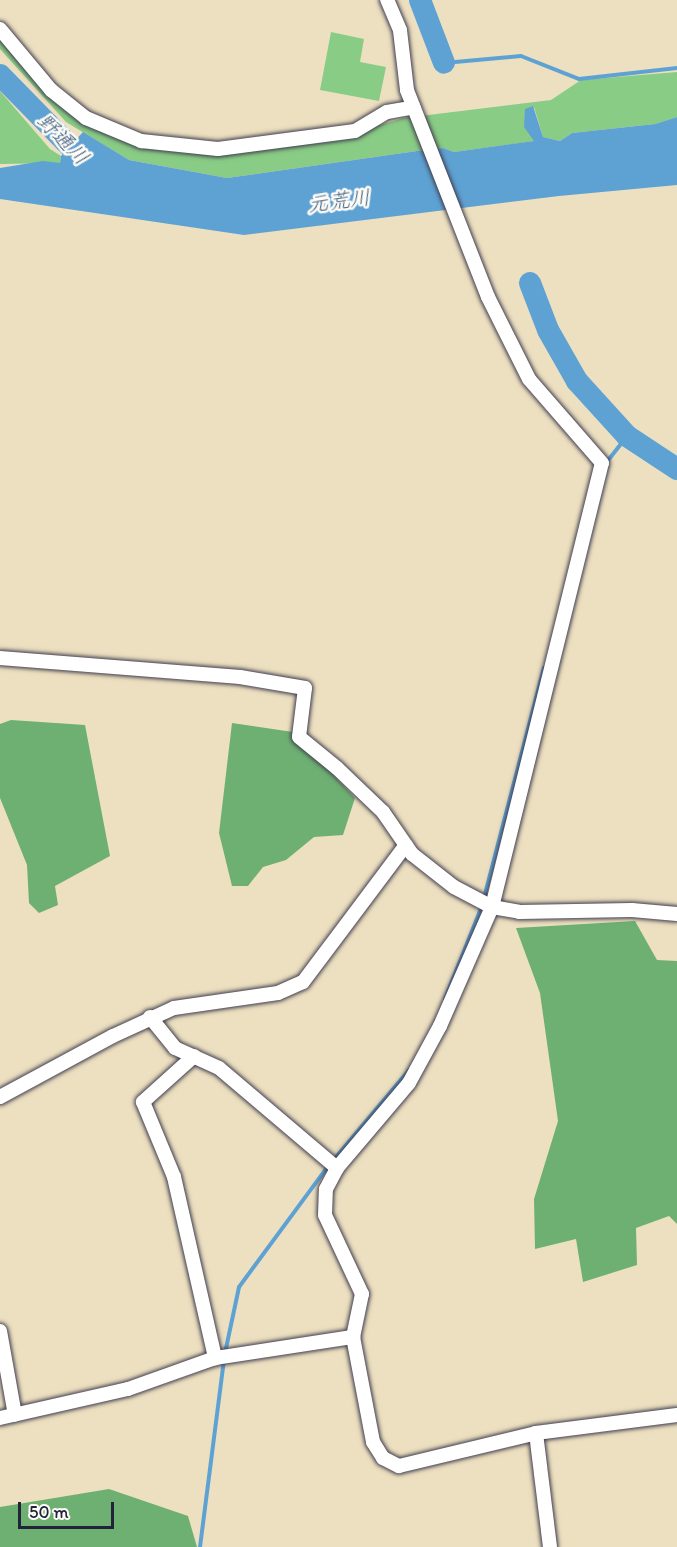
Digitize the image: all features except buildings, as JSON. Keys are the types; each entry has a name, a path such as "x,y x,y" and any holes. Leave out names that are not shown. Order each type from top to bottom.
{"street":[{"path":"387,0 400,30 404,75 416,111 488,297 529,378 602,463 492,906 440,1026 409,1083 337,1168 326,1189 325,1215 360,1286 362,1302 353,1338 373,1442 383,1458 399,1466 536,1433 677,1415"},
{"path":"0,29 51,90 79,112 141,141 218,149 355,131 387,112 416,111"},
{"path":"0,658 240,677 305,688 299,737 338,768 382,812 406,845 454,886 492,906 519,912 632,910 677,914"},
{"path":"0,1097 150,1017 174,1008 278,993 303,982 406,845"},
{"path":"150,1017 175,1048 219,1068 337,1168"},
{"path":"194,1056 142,1102 174,1177 215,1358"},
{"path":"0,1331 15,1415"},
{"path":"0,1418 128,1389 215,1358 353,1338"},
{"path":"536,1433 550,1547"}],"green space":[{"path":"331,32 364,39 360,62 386,67 379,101 320,90"},
{"path":"0,34 80,120 216,152 373,127 404,118 551,100 581,80 677,72 677,117 655,124 572,133 560,141 543,137 534,107 528,129 535,141 454,152 443,148 417,151 227,178 129,160 66,122 0,49"},
{"path":"0,91 50,149 61,156 60,163 0,164"},
{"path":"11,720 85,725 110,856 55,886 58,905 39,913 29,903 27,865 0,798 0,724"},
{"path":"232,723 293,732 355,798 343,835 314,837 286,860 263,867 248,886 232,886 219,833"},
{"path":"635,921 657,960 677,961 677,1224 669,1216 636,1228 637,1265 583,1282 576,1239 535,1249 534,1199 558,1121 540,993 516,928"},
{"path":"109,1489 188,1516 197,1547 0,1547 0,1507"}],"water":[{"name":"元荒川","path":"533,106 543,137 560,141 572,133 655,124 677,117 677,185 559,196 244,235 0,199 0,168 43,161 60,163 61,156 83,132 129,160 227,178 417,151 443,148 454,152 534,141 524,127 525,109"}],"waterway":[{"path":"420,0 444,63"},
{"path":"444,63 521,56 579,79 677,68"},
{"name":"野通川","path":"0,75 91,168"},
{"path":"530,283 548,330 577,381 627,436 677,469"},
{"path":"530,283 548,330 577,381 627,436 677,469"},
{"path":"606,463 627,436"},
{"path":"484,898 544,668"},
{"path":"445,999 482,906"},
{"path":"225,1353 239,1287 326,1169 409,1070"},
{"path":"200,1547 224,1360"}]}
